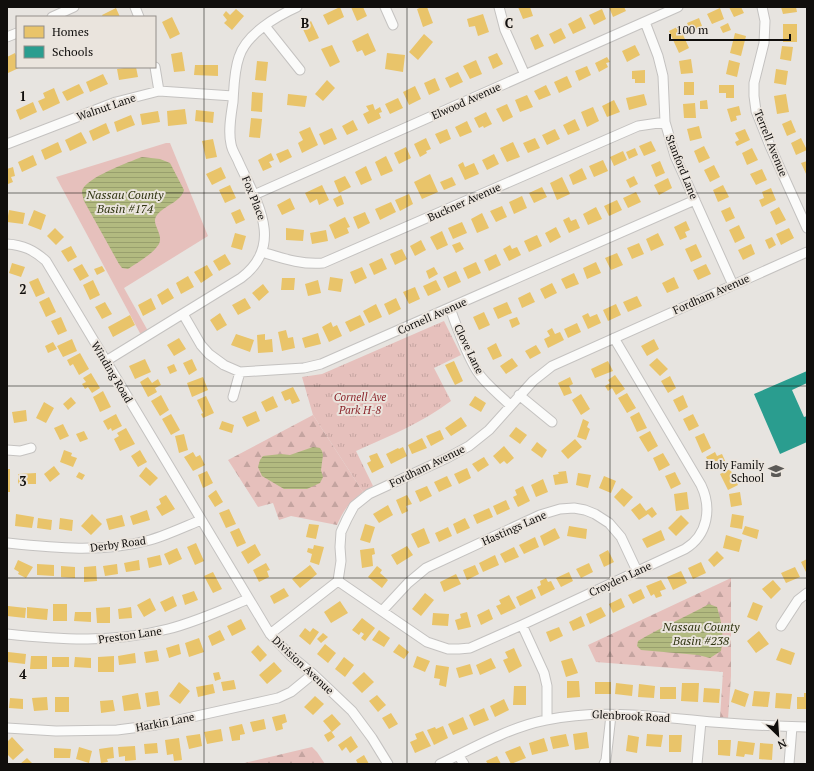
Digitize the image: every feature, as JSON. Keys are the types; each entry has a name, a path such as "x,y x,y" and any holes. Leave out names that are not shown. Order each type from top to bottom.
{"street":[{"path":"54,16 74,7"},
{"name":"Fox Place","path":"106,361 249,272 258,260 262,252 265,234 264,225 254,195 231,145 231,123 236,65 245,44 265,26 297,7"},
{"path":"385,7 393,25"},
{"path":"499,7 505,30 525,74"},
{"name":"Elwood Avenue","path":"254,195 678,7"},
{"name":"Terrell Avenue","path":"762,7 764,21 764,43 754,83 756,111 807,228"},
{"name":"Stanford Lane","path":"645,22 658,56 663,76 665,122 675,156 733,285"},
{"path":"265,26 300,70"},
{"path":"155,68 159,91"},
{"name":"Walnut Lane","path":"7,144 116,102 159,91 233,96"},
{"name":"Buckner Avenue","path":"262,252 295,262 313,264 323,263 638,126 665,122"},
{"name":"Cornell Avenue","path":"183,314 201,345 209,354 224,365 240,372 304,368 321,364 695,200"},
{"name":"Winding Road","path":"7,244 16,244 30,248 46,261 201,520"},
{"name":"Fordham Avenue","path":"338,581 341,561 340,547 342,532 347,518 354,506 369,494 447,458 469,446 489,430 533,380 552,366 807,252"},
{"name":"Clove Lane","path":"450,308 477,370 484,380 510,405"},
{"name":"Croyden Lane","path":"338,581 434,646 448,649 470,648 685,549 692,544 704,528 708,514 705,494 614,338"},
{"path":"233,397 240,372"},
{"path":"519,395 552,422"},
{"path":"7,450 20,451 32,448"},
{"name":"Hastings Lane","path":"382,611 408,583 426,568 540,515 560,509 574,508 585,510 595,514 609,523 620,537 637,571"},
{"name":"Derby Road","path":"7,543 45,547 93,549 123,546 162,536 201,520"},
{"name":"Division Avenue","path":"201,520 270,634 291,656 313,674 352,711 372,738 388,764"},
{"path":"270,634 338,581"},
{"path":"781,626 798,600 807,593"},
{"name":"Preston Lane","path":"7,634 54,639 98,640 119,638 168,629 202,619 248,599"},
{"path":"522,625 544,673 547,686 547,719"},
{"name":"Harkin Lane","path":"7,728 56,731 96,731 156,725 278,698 291,692 313,674"},
{"name":"Glenbrook Road","path":"440,764 511,731 530,724 547,719 587,714 632,714 766,726 807,727"},
{"path":"604,764 606,760 611,715"},
{"path":"698,764 701,721"},
{"path":"789,764 792,727"},
{"path":"458,755 464,764"}],"green space":[{"path":"170,143 208,236 124,288 148,331 141,335 56,177"},
{"name":"Cornell Ave Park H-8","path":"444,321 461,355 434,368 451,401 417,423 356,451 373,486 363,492 313,415 302,377 322,374"},
{"path":"313,415 363,492 347,507 337,525 291,516 279,520 273,503 258,507 228,460"},
{"path":"731,578 731,676 728,719 720,718 723,672 596,662 588,645"},
{"path":"312,747 325,764 240,764"}],"water":[{"name":"Nassau County Basin #174","path":"142,157 160,159 170,163 184,190 180,198 160,212 155,218 160,236 159,244 149,255 128,269 122,268 119,264 84,201 82,191 85,186 99,176"},
{"path":"313,447 320,448 323,455 321,470 323,477 320,483 307,489 284,489 262,476 258,467 263,456 281,454 290,455"},
{"name":"Nassau County Basin #238","path":"709,604 717,607 722,634 721,651 710,658 698,655 641,650 637,646 638,641"}],"building: Homes":[{"path":"340,7 344,17 328,25 323,15"},
{"path":"351,7 363,7 367,16 357,21"},
{"path":"427,7 433,23 423,27 417,9"},
{"path":"518,7 530,7 533,16 523,19"},
{"path":"609,7 624,7 626,11 613,17"},
{"path":"729,7 741,7 744,13 734,17"},
{"path":"781,7 796,7 797,12 783,14"},
{"path":"116,8 120,16 102,16"},
{"path":"720,8 724,19 712,24 707,14"},
{"path":"236,9 244,16 232,30 224,23 227,20 223,15 226,11 230,15"},
{"path":"602,9 606,19 594,25 589,15"},
{"path":"483,14 489,32 478,36 475,26 469,27 467,19"},
{"path":"172,17 180,34 170,39 162,22"},
{"path":"581,17 586,28 573,34 568,24"},
{"path":"699,18 702,26 691,31 687,23"},
{"path":"311,21 319,38 309,42 301,25"},
{"path":"728,23 731,30 723,33 720,27"},
{"path":"783,24 797,24 797,42 783,42"},
{"path":"679,26 689,48 679,53 669,31"},
{"path":"561,28 566,38 554,44 549,34"},
{"path":"368,33 376,51 365,56 362,50 357,52 352,41"},
{"path":"735,33 746,36 741,56 730,53"},
{"path":"424,34 433,42 418,60 409,52"},
{"path":"538,34 544,46 535,50 530,38"},
{"path":"332,45 340,62 330,67 321,49"},
{"path":"635,45 640,55 627,62 622,51"},
{"path":"782,46 793,47 791,61 780,59"},
{"path":"182,52 185,71 174,72 171,54"},
{"path":"15,53 16,68 19,68 8,73 7,57"},
{"path":"387,53 405,55 403,72 385,69"},
{"path":"497,53 503,64 493,69 488,57"},
{"path":"607,57 610,62 606,63 608,67 599,72 595,63"},
{"path":"691,59 693,73 681,74 679,61"},
{"path":"476,60 482,74 470,79 463,66"},
{"path":"729,60 740,63 737,77 726,74"},
{"path":"257,61 268,62 266,81 255,80"},
{"path":"195,65 218,65 218,76 194,75"},
{"path":"587,66 591,75 579,81 575,71"},
{"path":"136,68 138,77 119,80 117,69"},
{"path":"776,69 788,71 786,85 774,83"},
{"path":"645,70 645,83 635,83 635,79 632,79 632,71"},
{"path":"458,72 463,82 450,88 445,78"},
{"path":"103,74 108,84 90,92 86,82"},
{"path":"567,76 572,87 559,93 554,82"},
{"path":"435,78 440,90 429,95 424,83"},
{"path":"327,80 335,88 323,101 315,94"},
{"path":"684,82 694,82 694,95 684,95"},
{"path":"79,84 84,93 67,101 62,92"},
{"path":"546,85 551,95 539,100 534,91"},
{"path":"719,85 734,85 734,98 726,98 726,93 719,93"},
{"path":"415,86 421,99 409,105 403,92"},
{"path":"54,88 60,103 43,111 38,101 45,98 43,93"},
{"path":"252,92 263,93 262,112 251,111"},
{"path":"288,94 307,96 305,107 287,105"},
{"path":"644,94 647,105 629,110 626,98"},
{"path":"786,94 789,112 777,114 774,96"},
{"path":"527,95 533,107 520,112 515,100"},
{"path":"398,98 403,108 390,114 385,104"},
{"path":"614,100 620,112 607,117 602,106"},
{"path":"707,100 708,109 700,109 700,101"},
{"path":"33,102 37,112 20,120 16,110"},
{"path":"695,103 696,118 684,118 683,104"},
{"path":"373,104 375,110 380,107 382,112 379,113 381,118 368,124 363,114 369,111 366,106"},
{"path":"507,104 513,117 503,122 496,109"},
{"path":"739,106 741,115 736,116 737,120 731,122 727,109"},
{"path":"593,107 599,121 587,127 581,112"},
{"path":"185,109 187,124 168,126 167,111"},
{"path":"196,110 214,112 213,123 195,121"},
{"path":"158,111 160,122 142,125 140,114"},
{"path":"486,112 492,124 484,128 483,126 479,128 474,118"},
{"path":"131,115 135,125 117,132 114,122"},
{"path":"251,118 262,119 260,138 249,137"},
{"path":"575,119 580,130 568,135 563,125"},
{"path":"353,120 358,130 347,135 342,126"},
{"path":"791,120 796,132 787,136 782,124"},
{"path":"467,121 472,132 460,137 455,127"},
{"path":"106,123 110,133 93,141 89,131"},
{"path":"699,126 702,138 690,141 687,129"},
{"path":"310,127 318,145 302,153 298,143 303,140 299,132"},
{"path":"332,128 337,139 324,145 319,134"},
{"path":"447,129 451,139 440,144 435,134"},
{"path":"555,129 560,139 547,145 542,135"},
{"path":"745,129 750,140 737,146 735,142 739,140 735,133"},
{"path":"81,132 87,143 70,151 65,140"},
{"path":"426,138 431,149 426,151 427,153 420,157 414,144"},
{"path":"535,138 540,148 528,153 523,143"},
{"path":"801,138 807,150 796,155 791,143"},
{"path":"213,139 217,157 206,159 202,141"},
{"path":"651,141 656,151 644,156 639,146"},
{"path":"58,142 62,152 45,160 41,150"},
{"path":"513,142 520,157 507,162 500,148"},
{"path":"704,146 710,158 699,163 694,151"},
{"path":"406,147 411,158 399,164 394,153"},
{"path":"635,148 638,155 629,159 626,152"},
{"path":"752,148 758,160 747,165 742,153"},
{"path":"288,149 292,157 280,163 276,154"},
{"path":"623,151 627,160 614,166 610,157"},
{"path":"271,153 274,160 269,162 272,167 263,171 258,160"},
{"path":"494,154 499,164 487,170 482,160"},
{"path":"33,155 37,165 22,172 18,162"},
{"path":"386,156 393,171 381,176 375,162"},
{"path":"603,160 608,171 594,177 589,166"},
{"path":"660,161 665,173 656,177 651,165"},
{"path":"807,161 807,176 801,163"},
{"path":"463,162 465,167 474,163 479,174 465,180 458,165"},
{"path":"714,165 720,177 710,182 704,170"},
{"path":"366,166 372,180 361,185 355,172"},
{"path":"13,167 15,176 11,177 13,182 8,184 7,169"},
{"path":"221,167 226,178 212,185 206,174"},
{"path":"582,168 587,179 573,185 569,175"},
{"path":"762,169 767,180 756,185 750,174"},
{"path":"430,174 438,192 422,199 414,182"},
{"path":"345,176 351,187 339,193 334,181"},
{"path":"634,176 638,184 630,188 626,180"},
{"path":"452,177 456,185 444,190 440,182"},
{"path":"562,177 570,194 557,200 550,183"},
{"path":"668,178 672,188 659,195 654,185"},
{"path":"230,185 236,198 225,203 219,190"},
{"path":"322,185 329,200 319,205 317,199 310,203 305,193"},
{"path":"723,185 729,197 718,202 713,190"},
{"path":"542,187 547,197 534,203 529,193"},
{"path":"771,188 776,200 762,207 759,200 764,198 762,192"},
{"path":"636,192 641,202 628,208 623,198"},
{"path":"409,194 413,204 400,211 395,200"},
{"path":"341,195 344,204 337,207 333,199"},
{"path":"522,196 527,208 514,214 509,202"},
{"path":"290,198 295,209 282,215 277,205"},
{"path":"617,200 622,210 609,216 604,206"},
{"path":"391,202 396,212 380,220 375,209"},
{"path":"502,206 507,217 496,222 490,211"},
{"path":"596,207 602,219 588,225 583,214"},
{"path":"730,207 735,218 726,222 721,211"},
{"path":"779,207 786,220 776,225 770,212"},
{"path":"240,209 245,220 236,224 231,213"},
{"path":"9,210 25,213 23,224 7,222"},
{"path":"34,210 46,215 41,230 28,225"},
{"path":"365,212 370,223 358,229 353,217"},
{"path":"482,213 489,228 477,233 471,219"},
{"path":"345,217 350,227 347,228 349,233 335,239 329,225"},
{"path":"569,217 571,221 576,219 580,228 569,233 563,220"},
{"path":"686,221 690,230 685,232 687,237 680,240 674,227"},
{"path":"462,222 467,233 453,239 448,228"},
{"path":"739,225 745,238 735,243 729,230"},
{"path":"556,227 561,237 550,243 545,233"},
{"path":"55,228 64,237 56,245 47,236"},
{"path":"286,228 304,230 303,241 286,240"},
{"path":"789,228 794,238 781,245 776,234"},
{"path":"326,230 328,241 312,244 310,233"},
{"path":"442,231 448,245 437,250 430,237"},
{"path":"235,233 246,236 242,250 231,247"},
{"path":"658,233 664,245 651,251 646,239"},
{"path":"537,235 542,246 529,252 524,241"},
{"path":"772,237 776,245 769,249 765,240"},
{"path":"421,240 426,250 415,256 410,246"},
{"path":"460,242 464,249 456,253 452,245"},
{"path":"639,243 644,254 632,259 627,248"},
{"path":"696,244 702,257 691,262 685,249"},
{"path":"751,244 755,254 743,260 738,250"},
{"path":"510,245 512,249 517,247 521,255 509,261 503,249"},
{"path":"71,246 77,257 68,262 61,251"},
{"path":"402,249 407,259 395,265 390,254"},
{"path":"617,253 623,265 611,270 605,258"},
{"path":"225,254 231,264 219,271 213,261"},
{"path":"496,254 501,265 489,271 484,260"},
{"path":"382,258 387,269 374,275 369,264"},
{"path":"476,262 481,273 468,279 463,268"},
{"path":"596,262 601,273 587,279 583,268"},
{"path":"12,263 25,267 21,277 9,273"},
{"path":"82,264 89,276 80,281 73,269"},
{"path":"706,264 711,274 698,280 693,270"},
{"path":"207,265 213,275 201,283 194,272"},
{"path":"102,266 105,271 97,275 94,269"},
{"path":"362,267 367,278 355,284 350,272"},
{"path":"434,267 438,274 429,279 426,271"},
{"path":"456,271 461,282 448,288 443,277"},
{"path":"574,273 579,284 566,289 561,279"},
{"path":"188,276 194,287 181,294 176,283"},
{"path":"330,277 343,279 341,292 328,290"},
{"path":"674,277 679,288 667,293 662,283"},
{"path":"38,278 45,293 36,297 29,282"},
{"path":"282,278 295,278 294,290 281,290"},
{"path":"93,280 100,295 90,300 83,285"},
{"path":"318,280 321,293 308,296 305,284"},
{"path":"436,280 441,290 428,296 423,286"},
{"path":"552,283 557,293 545,299 540,289"},
{"path":"263,284 269,292 259,301 252,293"},
{"path":"415,287 420,299 409,304 403,292"},
{"path":"168,288 174,298 162,305 157,295"},
{"path":"530,292 535,302 522,308 518,298"},
{"path":"637,296 642,306 628,312 623,302"},
{"path":"49,297 56,312 46,317 39,302"},
{"path":"151,298 156,309 143,316 138,305"},
{"path":"245,298 251,308 238,315 232,305"},
{"path":"396,298 401,309 389,315 384,304"},
{"path":"105,302 112,314 102,319 95,307"},
{"path":"507,302 512,313 498,319 493,308"},
{"path":"376,304 382,317 369,323 363,311"},
{"path":"616,304 621,315 608,321 603,310"},
{"path":"484,312 490,325 479,330 473,317"},
{"path":"220,313 227,325 217,331 210,320"},
{"path":"588,313 590,317 597,314 601,323 588,329 582,316"},
{"path":"130,315 135,325 113,337 108,327"},
{"path":"360,315 365,325 350,332 345,322"},
{"path":"61,317 67,331 58,335 51,321"},
{"path":"517,317 520,324 512,328 509,320"},
{"path":"331,322 333,327 337,325 342,336 329,342 322,327"},
{"path":"577,323 581,332 568,338 564,329"},
{"path":"552,328 555,334 560,332 564,340 548,348 544,339 550,336 547,331"},
{"path":"286,330 288,338 293,337 295,348 282,351 278,332"},
{"path":"318,333 321,344 305,348 302,338"},
{"path":"236,334 254,340 250,352 231,345"},
{"path":"265,334 265,340 272,339 273,352 258,353 257,335"},
{"path":"179,338 186,349 174,356 167,345"},
{"path":"72,339 77,351 63,357 57,346"},
{"path":"654,339 659,349 647,356 641,346"},
{"path":"53,342 57,349 48,353 45,346"},
{"path":"496,343 502,356 493,360 487,348"},
{"path":"536,345 541,353 530,359 525,351"},
{"path":"80,353 89,369 79,375 73,364 70,366 67,360"},
{"path":"512,358 518,366 506,374 500,366"},
{"path":"657,358 668,369 660,376 649,365"},
{"path":"145,359 151,372 135,379 129,366"},
{"path":"192,359 197,370 189,375 183,363"},
{"path":"454,361 463,381 455,385 445,365"},
{"path":"608,361 613,371 595,378 591,369"},
{"path":"174,364 177,371 170,374 167,367"},
{"path":"91,373 100,388 92,393 88,387 85,389 82,384 86,382 83,378"},
{"path":"615,375 625,389 616,395 612,388 608,391 605,386 610,383 608,380"},
{"path":"670,376 676,388 668,393 661,381"},
{"path":"148,377 152,383 158,379 161,385 155,388 157,392 148,397 140,382"},
{"path":"203,377 208,390 192,397 187,383"},
{"path":"570,377 573,384 569,386 572,393 564,396 558,383"},
{"path":"293,387 300,401 292,404 290,399 285,401 281,392"},
{"path":"103,391 111,407 100,412 93,397"},
{"path":"627,393 636,408 627,413 618,398"},
{"path":"581,394 590,409 581,415 572,400"},
{"path":"161,395 169,410 160,416 151,401"},
{"path":"683,395 688,407 679,412 673,400"},
{"path":"206,396 214,413 203,418 201,414 203,413 197,400"},
{"path":"273,396 278,407 266,412 261,402"},
{"path":"475,396 486,403 481,412 469,405"},
{"path":"71,397 76,403 68,410 63,404"},
{"path":"44,402 54,408 46,423 36,418"},
{"path":"26,410 27,421 14,423 12,412"},
{"path":"256,411 260,421 247,427 242,417"},
{"path":"639,412 647,428 637,432 630,417"},
{"path":"116,414 122,426 112,431 111,428 108,430 103,421"},
{"path":"171,414 180,430 171,435 162,419"},
{"path":"693,414 699,426 689,431 683,419"},
{"path":"461,417 467,426 451,436 445,428"},
{"path":"583,419 589,422 587,427 590,429 586,440 577,437"},
{"path":"222,421 234,425 232,433 219,429"},
{"path":"63,424 69,436 60,440 54,428"},
{"path":"516,427 527,435 520,444 509,436"},
{"path":"126,428 135,444 120,451 114,439 119,436 117,433"},
{"path":"440,430 444,439 431,446 426,436"},
{"path":"84,431 88,439 80,442 76,434"},
{"path":"650,431 658,446 648,452 639,437"},
{"path":"704,433 711,448 702,453 695,437"},
{"path":"184,434 188,450 179,453 175,436"},
{"path":"422,438 427,448 412,454 408,445"},
{"path":"575,439 582,447 568,459 561,451"},
{"path":"537,442 547,450 542,458 531,450"},
{"path":"504,446 514,458 507,464 504,461 500,464 493,456"},
{"path":"403,447 407,456 391,464 386,454"},
{"path":"64,450 72,453 71,456 77,458 73,467 60,462"},
{"path":"140,450 147,462 138,467 131,456"},
{"path":"193,452 196,457 200,455 205,465 193,471 184,457"},
{"path":"715,452 717,456 722,454 726,463 713,470 706,457"},
{"path":"377,453 384,467 372,473 367,463 371,461 369,456"},
{"path":"663,453 670,465 659,471 653,458"},
{"path":"484,457 489,465 478,472 472,464"},
{"path":"54,466 60,474 50,482 44,474"},
{"path":"146,467 158,478 150,486 139,476"},
{"path":"467,468 471,478 459,484 454,474"},
{"path":"7,469 10,469 10,492 7,492"},
{"path":"730,469 738,485 728,490 720,474"},
{"path":"207,471 213,483 203,488 198,475"},
{"path":"566,471 568,483 555,485 553,475 559,474 558,472"},
{"path":"79,472 85,475 82,480 76,477"},
{"path":"675,472 681,484 671,489 665,476"},
{"path":"36,473 36,484 18,484 18,474"},
{"path":"578,473 591,475 588,488 576,485"},
{"path":"447,476 452,486 439,492 434,482"},
{"path":"604,476 616,481 611,493 599,488"},
{"path":"543,479 548,492 536,497 531,485"},
{"path":"427,486 432,496 420,502 415,491"},
{"path":"523,486 530,501 518,507 513,497 517,495 515,490"},
{"path":"622,488 633,497 624,507 614,497"},
{"path":"216,490 223,502 215,507 208,496"},
{"path":"687,492 689,509 676,511 674,494"},
{"path":"740,492 742,505 731,507 729,494"},
{"path":"166,495 175,509 162,516 156,507 161,504 159,499"},
{"path":"407,495 412,504 406,506 408,511 402,514 396,500"},
{"path":"506,500 510,509 497,515 493,506"},
{"path":"640,503 646,511 652,507 657,514 652,518 648,514 639,520 631,510"},
{"path":"388,505 393,515 379,523 373,514"},
{"path":"489,508 493,517 477,524 473,515"},
{"path":"229,509 236,524 226,528 219,513"},
{"path":"147,510 150,520 133,525 130,516"},
{"path":"16,514 34,517 32,528 15,526"},
{"path":"92,514 102,524 91,535 81,526"},
{"path":"732,514 744,516 742,529 730,527"},
{"path":"122,515 125,526 109,530 106,519"},
{"path":"681,515 689,523 676,536 668,528"},
{"path":"38,518 52,520 51,530 37,528"},
{"path":"60,518 73,520 72,531 59,529"},
{"path":"465,518 470,528 457,534 453,524"},
{"path":"309,524 319,525 316,539 306,537"},
{"path":"365,524 375,527 370,543 360,540"},
{"path":"569,526 587,529 586,539 567,536"},
{"path":"745,526 759,530 757,539 742,534"},
{"path":"448,527 452,536 439,542 435,533"},
{"path":"239,528 246,543 237,547 230,532"},
{"path":"424,528 430,543 418,548 411,534"},
{"path":"555,528 560,538 544,546 540,536"},
{"path":"661,530 665,540 647,548 642,539"},
{"path":"726,535 742,540 739,552 723,548"},
{"path":"535,537 539,547 524,554 519,545"},
{"path":"196,543 204,561 195,565 187,547"},
{"path":"255,544 261,555 248,564 241,552"},
{"path":"314,545 324,547 319,565 310,562 312,554 307,552 308,548 313,549"},
{"path":"407,546 413,555 397,565 391,555"},
{"path":"514,547 519,557 505,563 500,554"},
{"path":"177,548 182,559 169,565 164,554"},
{"path":"374,548 375,554 372,555 373,566 362,568 360,550"},
{"path":"608,550 614,562 604,567 599,555"},
{"path":"717,551 724,558 714,567 708,560"},
{"path":"160,555 162,565 149,568 147,558"},
{"path":"495,555 499,565 483,572 479,563"},
{"path":"807,559 807,572 806,572 801,562"},
{"path":"18,560 33,567 26,578 18,574 19,572 14,569"},
{"path":"139,560 140,570 126,572 124,563"},
{"path":"701,562 706,573 693,579 688,568"},
{"path":"266,563 270,570 267,571 269,577 259,582 253,570"},
{"path":"589,563 593,572 581,578 576,569"},
{"path":"37,564 54,565 54,576 37,575"},
{"path":"117,564 118,574 105,576 103,566"},
{"path":"310,565 317,574 300,588 292,579"},
{"path":"475,565 479,574 467,580 463,570"},
{"path":"61,566 75,567 75,578 61,577"},
{"path":"96,566 97,581 84,582 84,567"},
{"path":"377,566 382,570 380,573 388,580 382,588 368,577"},
{"path":"795,567 800,577 786,583 781,573"},
{"path":"681,571 687,583 673,590 667,577"},
{"path":"213,572 222,589 213,593 204,576"},
{"path":"569,572 573,581 561,587 556,578"},
{"path":"456,574 461,584 444,592 440,582"},
{"path":"546,578 548,582 551,581 555,589 541,596 537,587 541,585 540,581"},
{"path":"661,580 666,589 660,591 662,596 656,598 654,594 651,596 646,586"},
{"path":"773,580 781,589 771,599 762,589"},
{"path":"284,588 289,596 274,604 270,596"},
{"path":"532,589 536,598 520,606 516,597"},
{"path":"641,589 645,598 633,604 628,595"},
{"path":"194,591 198,600 185,605 182,595"},
{"path":"425,593 434,600 421,616 412,609"},
{"path":"509,595 516,608 501,615 496,606 501,604 499,600"},
{"path":"173,596 177,606 165,612 160,602"},
{"path":"150,598 156,610 144,617 137,605"},
{"path":"621,598 625,607 613,613 609,604"},
{"path":"340,601 348,613 331,623 324,612"},
{"path":"753,602 763,606 757,621 747,617"},
{"path":"53,604 67,604 67,621 53,621"},
{"path":"8,606 26,608 25,618 7,616"},
{"path":"27,607 48,609 47,620 27,618"},
{"path":"110,607 110,623 97,623 96,608"},
{"path":"131,607 132,618 119,619 118,609"},
{"path":"601,607 606,616 590,624 586,614"},
{"path":"489,609 493,619 481,625 477,615"},
{"path":"75,612 91,612 91,622 74,621"},
{"path":"467,612 471,627 458,630 455,620 461,618 460,614"},
{"path":"433,613 449,614 448,626 432,625"},
{"path":"581,616 585,626 573,631 569,622"},
{"path":"362,618 375,628 365,641 361,638 364,634 361,632 359,635 352,630"},
{"path":"241,619 246,629 232,636 227,626"},
{"path":"559,627 563,636 550,642 546,632"},
{"path":"305,628 310,632 313,628 319,632 310,645 299,636"},
{"path":"220,630 225,640 212,646 208,636"},
{"path":"379,630 390,638 384,647 372,640"},
{"path":"759,631 769,644 756,653 747,641"},
{"path":"323,633 328,637 321,643 317,639"},
{"path":"199,638 204,652 189,657 185,643"},
{"path":"179,644 181,654 169,658 166,648"},
{"path":"325,644 336,653 328,663 317,654"},
{"path":"399,644 409,652 404,659 393,652"},
{"path":"258,645 267,655 260,662 251,652"},
{"path":"514,648 522,666 509,673 503,660 508,658 505,652"},
{"path":"781,648 795,653 791,665 776,660"},
{"path":"157,650 159,661 146,663 144,652"},
{"path":"8,652 26,654 25,664 7,662"},
{"path":"135,653 136,663 119,665 118,656"},
{"path":"31,656 47,656 47,669 30,669"},
{"path":"114,656 114,672 98,672 98,657"},
{"path":"417,656 430,661 425,672 413,667"},
{"path":"52,657 69,657 69,667 52,667"},
{"path":"75,657 91,658 91,668 74,667"},
{"path":"344,657 354,665 345,677 335,669"},
{"path":"491,658 496,668 480,675 476,665"},
{"path":"572,658 578,673 566,677 561,661"},
{"path":"274,662 282,671 267,684 259,675"},
{"path":"470,664 473,674 459,678 456,668"},
{"path":"436,665 449,667 446,687 439,685 440,679 434,678"},
{"path":"219,672 221,679 215,681 213,673"},
{"path":"364,672 374,682 362,693 352,683"},
{"path":"234,680 236,689 223,691 221,682"},
{"path":"567,681 579,681 580,697 567,698"},
{"path":"179,682 190,691 180,704 169,696"},
{"path":"595,682 611,682 611,694 595,694"},
{"path":"616,683 633,685 632,696 615,694"},
{"path":"682,683 699,683 698,702 681,701"},
{"path":"213,684 215,693 198,697 196,687"},
{"path":"639,684 655,686 654,698 638,697"},
{"path":"514,686 526,686 526,705 513,705"},
{"path":"660,687 676,687 676,699 660,699"},
{"path":"704,688 720,689 719,703 703,702"},
{"path":"735,689 749,694 745,707 731,702"},
{"path":"158,691 160,705 147,707 145,693"},
{"path":"754,691 770,692 768,707 752,706"},
{"path":"138,693 141,709 124,711 122,696"},
{"path":"776,693 792,694 790,709 775,708"},
{"path":"804,693 807,693 807,709 797,709 797,697 804,697"},
{"path":"377,695 386,705 378,712 369,701"},
{"path":"315,696 324,704 313,715 304,707"},
{"path":"47,697 48,710 34,711 32,698"},
{"path":"55,697 69,697 69,712 55,712"},
{"path":"10,698 23,699 23,709 9,708"},
{"path":"504,699 509,710 495,717 490,706"},
{"path":"113,700 115,711 101,713 100,701"},
{"path":"484,708 489,720 474,726 469,715"},
{"path":"391,713 398,724 389,729 382,718"},
{"path":"285,714 287,722 282,724 283,729 276,731 272,717"},
{"path":"332,714 341,724 332,732 323,721"},
{"path":"463,717 468,729 453,735 448,724"},
{"path":"264,719 266,729 253,732 250,722"},
{"path":"242,724 245,734 240,735 240,740 232,741 229,727"},
{"path":"443,726 448,738 434,745 427,730 435,727 436,729"},
{"path":"221,729 223,741 207,744 204,732"},
{"path":"331,731 335,737 328,742 324,735"},
{"path":"423,731 431,746 415,753 410,742 417,739 415,734"},
{"path":"587,732 589,748 575,750 573,734"},
{"path":"200,734 202,746 189,749 186,736"},
{"path":"566,734 569,746 553,749 550,737"},
{"path":"647,734 663,735 661,747 646,746"},
{"path":"628,735 639,737 637,753 626,751"},
{"path":"669,735 682,735 681,752 669,752"},
{"path":"351,736 358,747 350,753 346,747 342,751 338,745"},
{"path":"12,737 24,750 13,760 7,754 7,742"},
{"path":"179,738 182,760 174,761 173,754 167,755 165,740"},
{"path":"544,738 548,751 532,755 529,743"},
{"path":"718,740 731,740 730,756 718,755"},
{"path":"738,741 755,743 753,755 745,754 744,757 736,756"},
{"path":"157,743 158,753 145,754 144,744"},
{"path":"760,743 773,744 772,760 759,759"},
{"path":"135,746 136,760 125,761 125,756 119,757 118,747"},
{"path":"520,746 526,758 511,764 505,752"},
{"path":"79,747 92,751 89,763 76,759"},
{"path":"113,747 114,758 107,759 108,762 101,763 99,749"},
{"path":"54,748 71,749 70,758 54,758"},
{"path":"364,755 369,764 358,764 356,760"},
{"path":"497,756 501,764 488,764 486,761"},
{"path":"27,758 33,764 20,764"}],"building: Schools":[{"path":"807,371 807,383 792,390 804,417 807,416 807,442 780,454 754,394"}],"place":[{"name":"Holy Family School","path":"776,471"}]}
